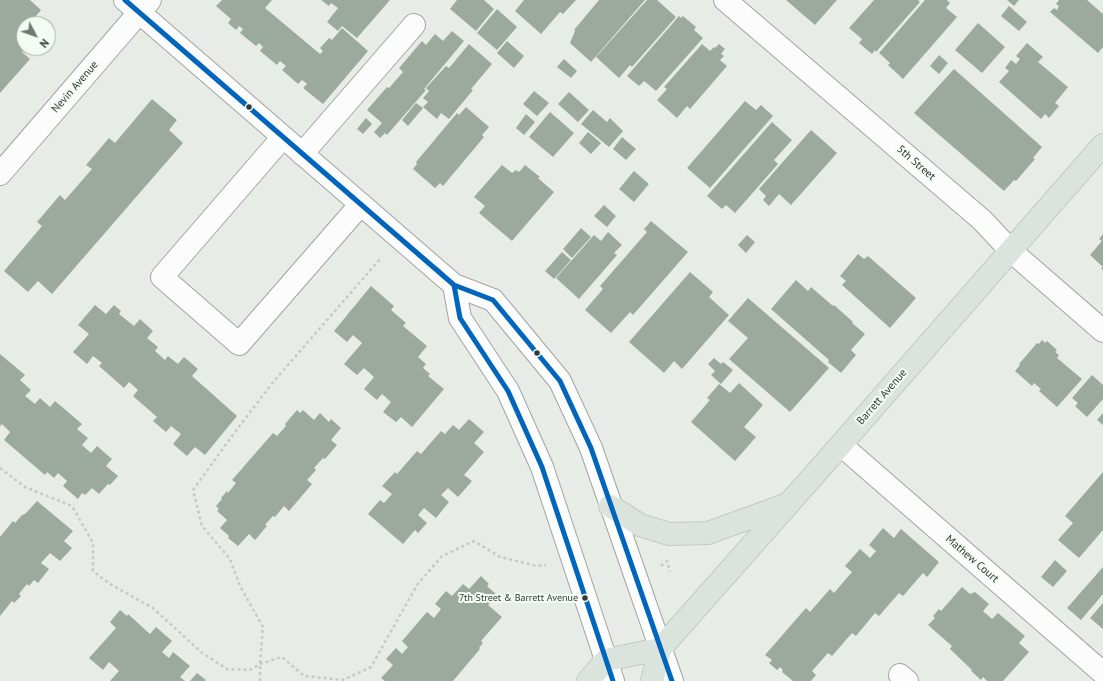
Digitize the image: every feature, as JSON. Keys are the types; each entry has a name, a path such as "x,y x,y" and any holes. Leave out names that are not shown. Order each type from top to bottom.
{"main road":[{"name":"Barrett Avenue","path":"652,681 660,649 841,445 1103,145"},
{"path":"610,506 640,525 669,534 708,533 789,504"},
{"path":"588,681 606,660 660,649"}],"street":[{"name":"5th Street","path":"725,0 976,215 1011,251 1103,331"},
{"path":"138,4 302,154 454,285 494,300 560,381 591,448 672,681"},
{"name":"Nevin Avenue","path":"0,174 138,4"},
{"path":"302,154 414,25"},
{"path":"283,137 162,277 221,329 239,344 361,204"},
{"path":"454,285 460,318 508,391 542,466 612,681"},
{"name":"Mathew Court","path":"841,445 1103,673"}],"path":[{"path":"260,681 263,627 240,586 230,559 202,526 193,490 274,381 399,237"},
{"path":"0,468 25,487 72,506 93,542 93,571 110,584 153,608 201,652 227,669 250,670 260,664 282,657 304,676 343,680 371,667 417,585 442,556 474,541 500,557 537,566 552,564"},
{"path":"659,568 667,561 670,572"}],"building":[{"path":"0,0 30,0 41,10 36,16 16,16 16,56 27,56 30,59 0,93"},
{"path":"222,0 272,0 265,8 320,54 323,51 320,48 329,38 332,40 342,28 368,51 323,104 303,88 307,84 302,80 298,84 282,70 286,66 280,61 277,65 260,51 263,47 259,43 256,46 240,33 243,29 239,26 236,30 228,23 231,19 216,6"},
{"path":"321,0 390,0 357,38 342,26 338,31 327,22 338,8 331,3 329,6"},
{"path":"457,0 484,0 494,9 476,31 450,9"},
{"path":"524,0 576,0 563,14 560,12 541,34 515,11"},
{"path":"599,0 645,0 591,62 570,43 575,31 574,30"},
{"path":"647,0 657,0 676,17 632,67 630,65 619,78 596,57"},
{"path":"786,0 837,0 815,25"},
{"path":"874,0 918,0 920,2 876,52 875,50 872,54 859,43 862,39 849,28"},
{"path":"925,0 947,0 950,3 946,8 957,17 903,79 888,65 890,63 879,53"},
{"path":"1007,0 1019,0 1014,6"},
{"path":"1059,0 1087,0 1103,14 1103,47 1098,53 1050,12 1054,8 1057,10 1059,6 1056,4"},
{"path":"1009,6 1027,22 1019,31 1001,16"},
{"path":"497,9 517,27 497,50 477,33"},
{"path":"679,16 681,18 683,16 696,27 694,30 703,38 656,91 644,81 639,86 627,76"},
{"path":"978,23 1005,47 982,73 955,50"},
{"path":"452,31 464,41 424,89 426,90 387,135 385,133 380,138 374,132 382,123 367,110 387,87 389,88 403,72 399,68 422,41 426,45 435,34 443,41"},
{"path":"507,41 524,56 514,68 497,53"},
{"path":"1027,43 1043,57 1038,62 1068,87 1055,103 1059,106 1049,118 1045,114 1041,119 999,82 1009,71 1005,68 1011,60 1016,64 1020,59 1016,56"},
{"path":"469,44 492,64 449,119 441,113 437,119 423,107 428,102 423,98 429,91 426,88 446,66 449,68"},
{"path":"702,44 710,51 719,44 725,49 721,54 724,56 720,60 727,66 690,109 687,106 677,118 657,100 667,89 664,87"},
{"path":"939,55 948,63 939,74 930,66"},
{"path":"564,59 577,71 571,78 557,67"},
{"path":"954,69 1042,147 1033,158 1035,159 1016,181 1014,180 1004,191 914,113"},
{"path":"534,91 549,103 537,116 523,104"},
{"path":"569,92 589,110 578,122 558,104"},
{"path":"152,99 177,120 169,130 183,143 52,294 38,281 28,292 4,271 42,226 37,222 60,195 65,200 92,169 86,165 109,138 115,143"},
{"path":"745,101 756,110 761,105 773,116 710,188 687,168"},
{"path":"416,103 423,108 408,126 402,120"},
{"path":"466,107 489,127 482,135 484,137 443,186 440,183 435,188 413,169 417,164 416,162 457,113 459,115"},
{"path":"593,110 607,122 610,118 623,131 609,147 581,124"},
{"path":"550,112 574,133 553,157 529,137"},
{"path":"526,114 535,122 524,135 516,128"},
{"path":"366,118 372,124 363,134 357,129"},
{"path":"772,122 792,140 774,160 778,164 735,213 726,205 722,209 707,196"},
{"path":"811,130 837,153 791,205 779,194 769,206 763,200 766,196 759,189"},
{"path":"588,132 601,143 591,154 579,143"},
{"path":"622,137 636,149 626,160 613,149"},
{"path":"502,165 512,173 516,170 519,172 525,165 540,177 538,178 554,192 512,241 479,213 485,206 474,197"},
{"path":"634,171 649,184 634,202 619,189"},
{"path":"604,205 616,216 607,227 594,216"},
{"path":"651,221 688,252 633,315 630,312 611,333 585,310 603,289 600,286 647,232 644,229"},
{"path":"581,228 591,237 572,258 563,249"},
{"path":"608,232 622,245 614,253 617,255 579,299 556,278 594,235 601,241"},
{"path":"1103,234 1103,267 1090,255 1102,241 1099,239"},
{"path":"747,235 755,242 746,253 738,245"},
{"path":"562,252 571,260 554,279 545,271"},
{"path":"858,254 864,259 868,256 916,298 890,328 842,285 846,281 840,276"},
{"path":"690,272 713,292 709,297 729,315 682,369 674,361 664,373 629,342"},
{"path":"796,280 808,291 811,287 833,306 834,305 865,334 851,350 856,355 841,373 828,362 829,360 771,309"},
{"path":"371,286 394,306 391,310 406,323 403,326 427,346 418,357 426,364 423,368 430,374 428,376 444,389 412,427 401,417 396,422 383,412 391,402 382,394 377,400 364,389 374,377 364,368 357,375 344,364 362,343 353,335 347,342 334,331"},
{"path":"748,298 829,368 790,412 729,359 748,338 728,321"},
{"path":"95,305 106,314 114,305 121,311 119,314 134,326 140,319 153,331 147,338 158,347 155,351 165,360 168,356 178,364 184,357 198,369 192,376 237,416 205,455 195,447 187,456 173,444 181,434 171,426 166,432 153,421 157,417 133,396 138,390 129,382 124,388 99,366 102,363 93,356 87,364 73,352 89,334 78,325"},
{"path":"1042,340 1045,343 1047,341 1057,350 1055,352 1059,355 1057,358 1082,379 1057,407 1039,391 1041,389 1034,383 1032,386 1015,371 1037,343 1039,344"},
{"path":"0,354 25,375 20,380 31,390 25,396 35,404 40,398 50,407 55,401 82,424 77,429 88,438 82,445 91,453 97,446 112,459 106,466 118,476 99,494 92,488 85,495 82,493 78,499 63,486 67,481 58,473 54,478 47,472 45,475 4,440 10,432 2,424 0,426"},
{"path":"714,358 721,364 723,362 733,370 721,384 711,375 715,371 708,364"},
{"path":"1092,375 1103,385 1103,399 1087,417 1075,406 1078,403 1072,398"},
{"path":"739,383 763,405 744,427 756,437 735,461 691,422 710,400 707,398 719,384 730,393"},
{"path":"297,410 300,413 303,410 314,420 320,413 329,422 331,419 341,428 331,440 337,445 325,459 323,458 314,468 316,470 307,480 312,484 289,511 284,506 275,517 273,516 265,525 267,526 255,540 249,534 238,546 228,538 229,536 220,528 227,520 217,511 219,509 216,506 227,491 228,493 236,483 232,480 273,433 277,436"},
{"path":"1103,413 1103,425 1097,420"},
{"path":"469,419 484,432 474,443 484,452 464,475 472,481 458,497 448,488 441,495 449,502 436,518 424,508 418,515 427,523 418,533 415,530 403,544 368,514 380,500 384,503 392,494 382,486 395,472 397,474 417,451 421,454 441,431 445,434 453,425 459,430"},
{"path":"1103,472 1103,530 1079,558 1058,540 1073,523 1065,516"},
{"path":"37,501 73,531 64,541 72,548 60,561 50,553 41,563 49,569 38,583 34,580 29,586 27,584 19,594 21,596 14,603 12,601 0,616 0,537 13,521 15,523"},
{"path":"883,528 894,538 901,529 939,562 927,577 923,573 903,596 899,593 879,616 875,613 856,636 852,633 832,656 828,653 812,671 816,675 811,681 793,681 782,672 783,670 780,667 777,670 769,663 772,660 765,655 806,608 810,612 830,589 834,593 852,572 845,566 860,549 870,558 876,551 869,545"},
{"path":"1055,560 1067,571 1053,587 1041,577"},
{"path":"1103,567 1103,594 1081,620 1067,608"},
{"path":"481,576 489,584 487,586 497,595 488,605 502,617 481,641 483,643 479,648 480,649 453,681 385,681 381,678 393,665 386,659 396,648 402,654 408,647 402,641 427,612 434,618 441,609 435,604 446,591 452,596 463,584 469,589"},
{"path":"962,587 970,594 975,592 989,604 983,611 992,619 998,613 1025,636 1019,643 1029,652 1003,681 987,681 983,677 981,680 950,649 952,646 928,625 935,618 933,616 939,609 941,611"},
{"path":"1103,603 1103,629 1090,618"},
{"path":"120,610 127,616 128,614 150,634 156,627 172,641 162,652 169,658 173,652 190,666 180,677 185,681 110,681 119,671 109,662 103,670 89,658 116,628 110,622"},
{"path":"197,673 206,680 190,681"}],"transit line":[{"path":"125,0 454,285 493,300 560,381 591,448 672,681"},
{"path":"436,269 454,285 460,318 508,391 542,467 613,681"}],"place":[{"name":"7th Street & Barrett Avenue","path":"585,598"}]}
